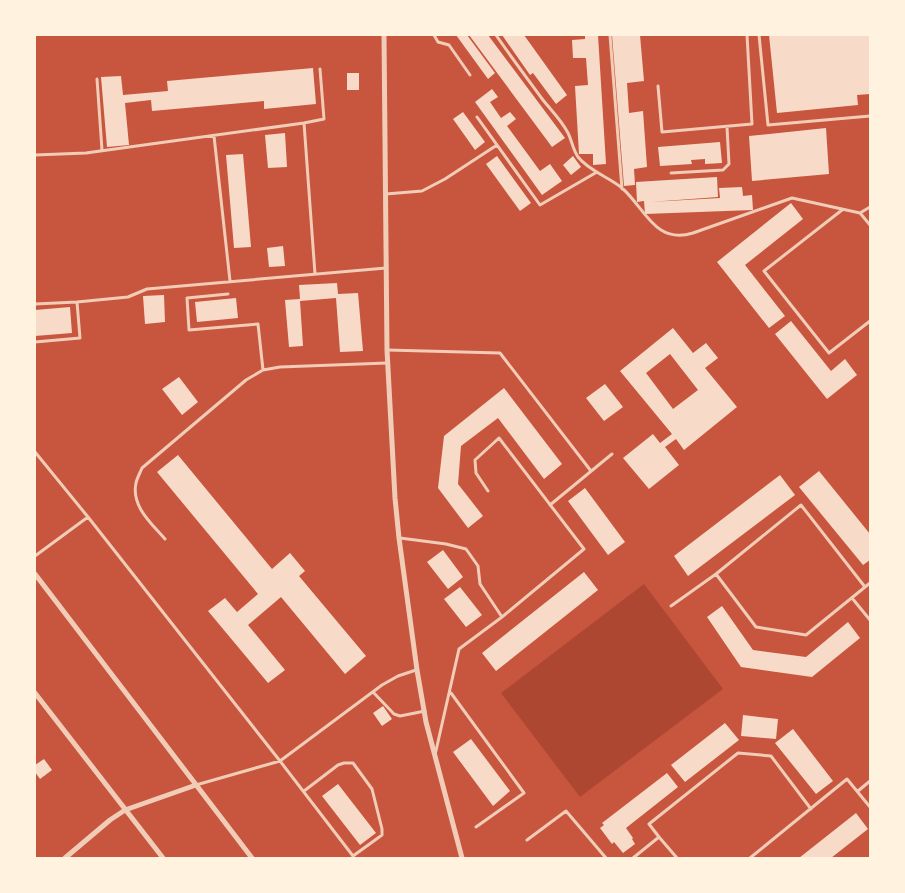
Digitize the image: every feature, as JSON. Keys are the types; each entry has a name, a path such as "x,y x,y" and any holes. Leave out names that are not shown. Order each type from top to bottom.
{"street":[{"path":"384,35 387,350 395,498 424,711 462,858"},
{"path":"35,574 252,858"},
{"path":"35,693 163,858"},
{"path":"65,858 110,820 125,810 196,785"}],"lane":[{"path":"434,35 438,42 449,45 470,75"},
{"path":"496,35 568,133 573,149 580,159 622,188 644,215 660,230 671,236 684,236 792,198 860,213 870,226"},
{"path":"610,35 622,188"},
{"path":"658,86 662,132 752,124 747,35"},
{"path":"759,35 768,125 870,116"},
{"path":"35,155 86,153 324,119 320,69"},
{"path":"97,79 102,150"},
{"path":"477,117 540,205 597,172"},
{"path":"304,123 315,274"},
{"path":"671,173 723,170 729,164 727,127"},
{"path":"214,136 230,281"},
{"path":"385,194 422,191 445,179 497,145"},
{"path":"860,213 870,207"},
{"path":"842,209 764,272 829,353 870,321"},
{"path":"35,304 128,297 147,289 386,268"},
{"path":"228,294 187,298 190,330 258,324 263,370"},
{"path":"35,342 80,338 77,302"},
{"path":"387,350 500,353 592,471"},
{"path":"165,539 142,512 136,499 136,484 142,468 246,380 263,370 280,367 388,363"},
{"path":"435,756 459,649 502,618 584,549 499,438 475,460 476,473 488,491"},
{"path":"35,452 354,856 382,834 372,789 353,764 344,763 338,765 304,792"},
{"path":"550,505 612,454"},
{"path":"671,606 716,574 801,506 865,587"},
{"path":"35,556 88,517"},
{"path":"399,538 446,544 466,549 478,566 480,584 502,618"},
{"path":"716,574 756,627 806,635 870,582"},
{"path":"852,598 870,620"},
{"path":"196,785 280,761 373,692 398,676 417,670"},
{"path":"373,692 394,714 400,716 424,711"},
{"path":"450,692 524,793 476,827"},
{"path":"676,858 649,824 738,753 771,756 811,809"},
{"path":"750,858 847,779 870,806"},
{"path":"858,791 870,781"},
{"path":"526,840 566,811 606,858"},
{"path":"633,858 659,837"}],"shaded area":[{"path":"644,584 723,689 580,797 501,693"}],"building":[{"path":"456,35 467,35 495,73 488,79"},
{"path":"469,35 488,35 565,138 552,147"},
{"path":"502,35 524,35 567,95 556,104 533,73 530,75"},
{"path":"585,35 598,35 606,164 593,165 593,154 579,154 575,86 588,85 586,58 573,58 572,40 585,39"},
{"path":"612,35 640,35 644,81 627,83 629,113 643,111 647,167 634,169 635,185 624,186"},
{"path":"769,35 870,35 870,94 857,95 858,105 777,113"},
{"path":"313,68 316,104 264,109 264,101 152,111 151,100 125,103 129,145 107,147 101,77 121,76 123,95 168,91 167,81"},
{"path":"347,73 359,73 359,90 347,90"},
{"path":"492,89 498,97 490,102 501,118 510,112 516,119 507,126 540,171 550,164 562,181 542,195 475,102"},
{"path":"463,112 485,142 475,150 453,119"},
{"path":"826,128 829,174 752,181 749,136"},
{"path":"285,133 287,167 268,168 265,135"},
{"path":"720,142 722,163 705,164 705,159 691,160 692,164 660,166 658,147"},
{"path":"243,154 251,247 234,248 226,155"},
{"path":"497,156 531,203 520,211 486,164"},
{"path":"573,156 581,167 571,175 563,165"},
{"path":"717,177 718,197 650,202 720,198 719,188 742,187 743,196 752,195 753,210 645,214 644,201 637,202 636,182"},
{"path":"791,203 803,219 745,265 785,316 769,328 717,262"},
{"path":"283,246 285,266 269,267 267,248"},
{"path":"337,283 338,294 358,293 363,351 340,352 336,298 300,301 303,346 289,347 285,300 300,299 299,285"},
{"path":"164,295 165,322 145,324 143,296"},
{"path":"236,298 238,318 197,322 195,302"},
{"path":"70,307 72,333 35,336 35,310"},
{"path":"791,321 831,371 845,359 857,375 827,399 775,334"},
{"path":"673,328 693,353 706,343 718,358 705,368 737,407 684,450 676,439 665,447 679,465 649,489 623,458 653,434 660,443 672,434 620,371","holes":["670,354 698,390 673,409 646,373"]},
{"path":"179,377 198,402 182,415 162,389"},
{"path":"605,384 623,407 604,421 586,398"},
{"path":"504,388 562,464 544,479 498,418 461,446 458,484 483,516 468,528 438,488 444,436"},
{"path":"178,455 272,569 290,553 305,571 299,576 366,656 345,674 281,597 248,625 285,670 268,683 208,611 225,598 237,612 258,594 157,472"},
{"path":"819,471 870,534 870,560 863,565 799,487"},
{"path":"780,475 795,495 688,576 674,556"},
{"path":"585,488 625,542 608,555 568,501"},
{"path":"443,550 463,577 448,589 427,562"},
{"path":"584,572 598,590 496,671 482,653"},
{"path":"460,587 482,615 466,627 444,599"},
{"path":"722,606 753,650 806,657 848,622 860,638 812,677 741,667 707,617"},
{"path":"383,706 392,719 382,726 373,713"},
{"path":"743,715 778,719 776,739 741,736"},
{"path":"725,723 739,740 685,782 671,765"},
{"path":"793,729 833,781 816,794 775,743"},
{"path":"471,739 510,791 493,806 453,752"},
{"path":"44,759 52,770 40,779 35,772 35,765"},
{"path":"667,773 678,787 626,828 635,844 623,853 614,842 612,844 600,828 604,825 602,823"},
{"path":"338,784 376,833 360,845 322,796"},
{"path":"856,813 868,829 831,858 799,858"}]}
